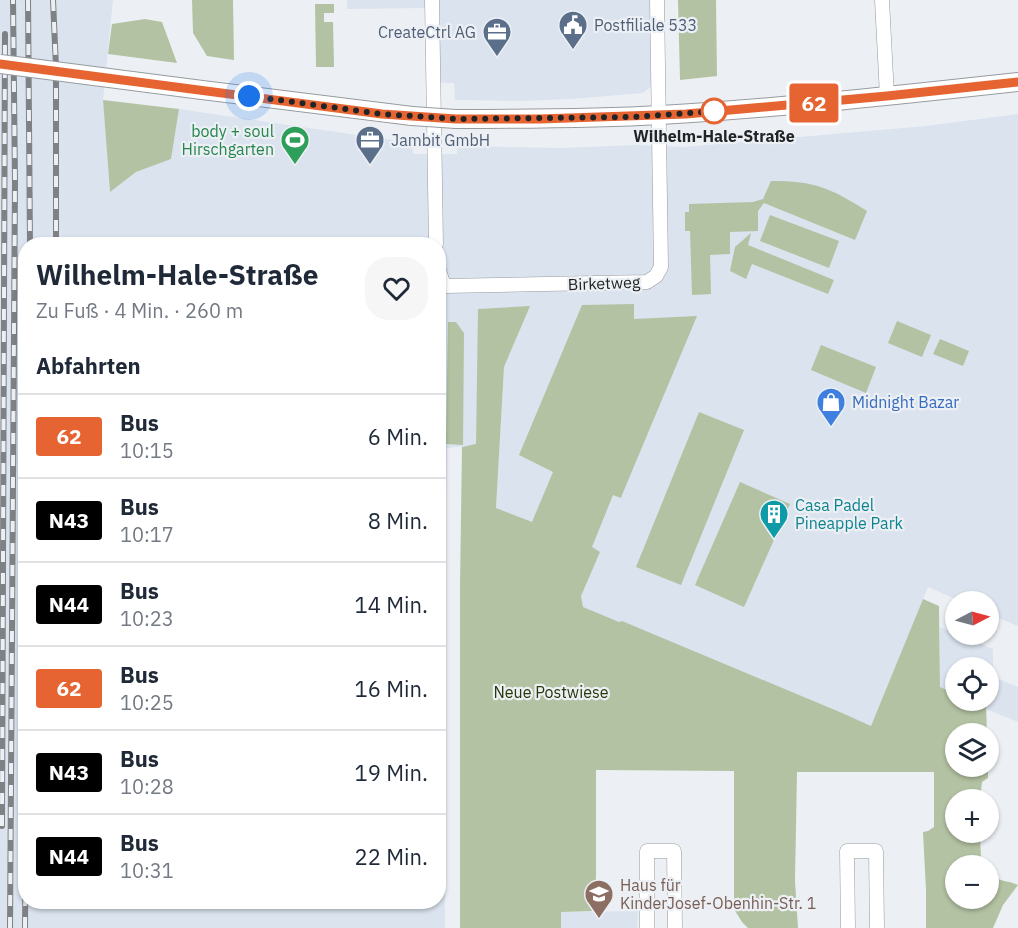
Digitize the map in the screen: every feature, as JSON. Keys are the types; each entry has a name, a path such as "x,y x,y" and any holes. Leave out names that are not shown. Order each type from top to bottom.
{"main road":[{"path":"0,64 412,116 456,119 659,116 887,96 1018,81"}],"street":[{"path":"432,0 436,237"},
{"name":"Birketweg","path":"446,289 647,282 656,276 661,267 657,0"},
{"path":"882,0 887,96"},
{"path":"647,928 647,851 674,851 675,928"},
{"path":"848,928 847,851 876,851 877,928"}],"shaded area":[{"path":"0,0 113,0 103,100 110,192 136,172 171,159 179,109 412,143 413,154 457,154 457,146 684,147 926,126 1018,114 1018,626 999,618 999,591 945,591 945,594 928,587 871,726 577,605 496,508 504,367 529,307 479,309 476,445 447,448 446,501 446,237 18,237 18,909 445,909 445,928 0,928"},
{"path":"347,0 652,0 653,85 643,93 571,99 455,100 454,83 427,82 427,8 347,9"},
{"path":"940,627 945,629 945,645 983,645 993,649 993,657 945,657 945,690 940,688"},
{"path":"999,679 1018,687 1018,722 991,711 999,711"},
{"name":"Haus für KinderJosef-Obenhin-Str. 1","path":"638,911 637,928 561,928 561,912"}],"green space":[{"path":"192,0 233,0 234,60 207,56 193,33"},
{"path":"678,0 716,0 717,76 680,80"},
{"path":"315,4 334,4 334,13 324,13 324,22 333,22 334,67 316,67"},
{"path":"145,19 162,22 177,63 108,54 112,24"},
{"path":"103,100 179,109 171,159 136,172 110,192"},
{"path":"771,181 800,182 822,187 867,211 855,240 764,203 758,211 758,231 730,232 730,254 710,255 711,294 692,295 690,231 685,231 685,212 689,212 689,204 753,202 763,199"},
{"path":"770,215 839,241 829,268 760,241"},
{"path":"751,233 748,245 834,280 828,294 752,264 746,279 730,271 735,247"},
{"name":"Neue Postwiese","path":"634,304 634,319 697,316 621,498 613,495 592,547 600,552 581,596 583,607 619,622 622,621 871,726 923,599 939,606 940,687 945,689 945,711 986,711 987,723 945,723 945,777 988,777 982,782 981,789 945,789 945,843 980,843 981,855 945,855 945,909 999,909 999,879 1018,885 1003,905 993,928 926,928 923,832 934,827 934,772 797,772 795,881 798,928 748,928 734,909 734,771 596,770 596,911 561,912 561,928 460,928 462,447 476,444 478,309 530,306 504,367 496,508 532,522 553,472 519,455 582,305"},
{"path":"897,321 931,335 922,357 888,343"},
{"path":"448,322 456,322 464,333 463,445 446,444"},
{"path":"940,339 969,351 963,366 933,354"},
{"path":"821,345 876,367 866,393 811,370"},
{"path":"699,412 744,430 681,585 636,567"},
{"path":"740,482 790,504 744,607 695,585"}],"railway":[{"path":"10,928 15,182 13,0"},
{"path":"28,0 30,237"},
{"path":"53,0 56,67 56,237"},
{"path":"2,826 5,34"},
{"path":"25,909 25,928"}],"bus line":[{"name":"62","path":"0,64 382,114 456,119 540,119 686,114 1018,82"}],"place":[{"name":"Postfiliale 533","path":"573,50"},
{"name":"CreateCtrl AG","path":"497,58"},
{"name":"Wilhelm-Hale-Straße","path":"714,111"},
{"name":"body + soul Hirschgarten","path":"295,166"},
{"name":"Jambit GmbH","path":"370,166"},
{"name":"Midnight Bazar","path":"831,428"},
{"name":"Casa Padel Pineapple Park","path":"774,540"},
{"name":"Haus für KinderJosef-Obenhin-Str. 1","path":"599,920"}],"route":[{"path":"249,96 382,114 456,119 633,117 717,111 714,111"}]}
